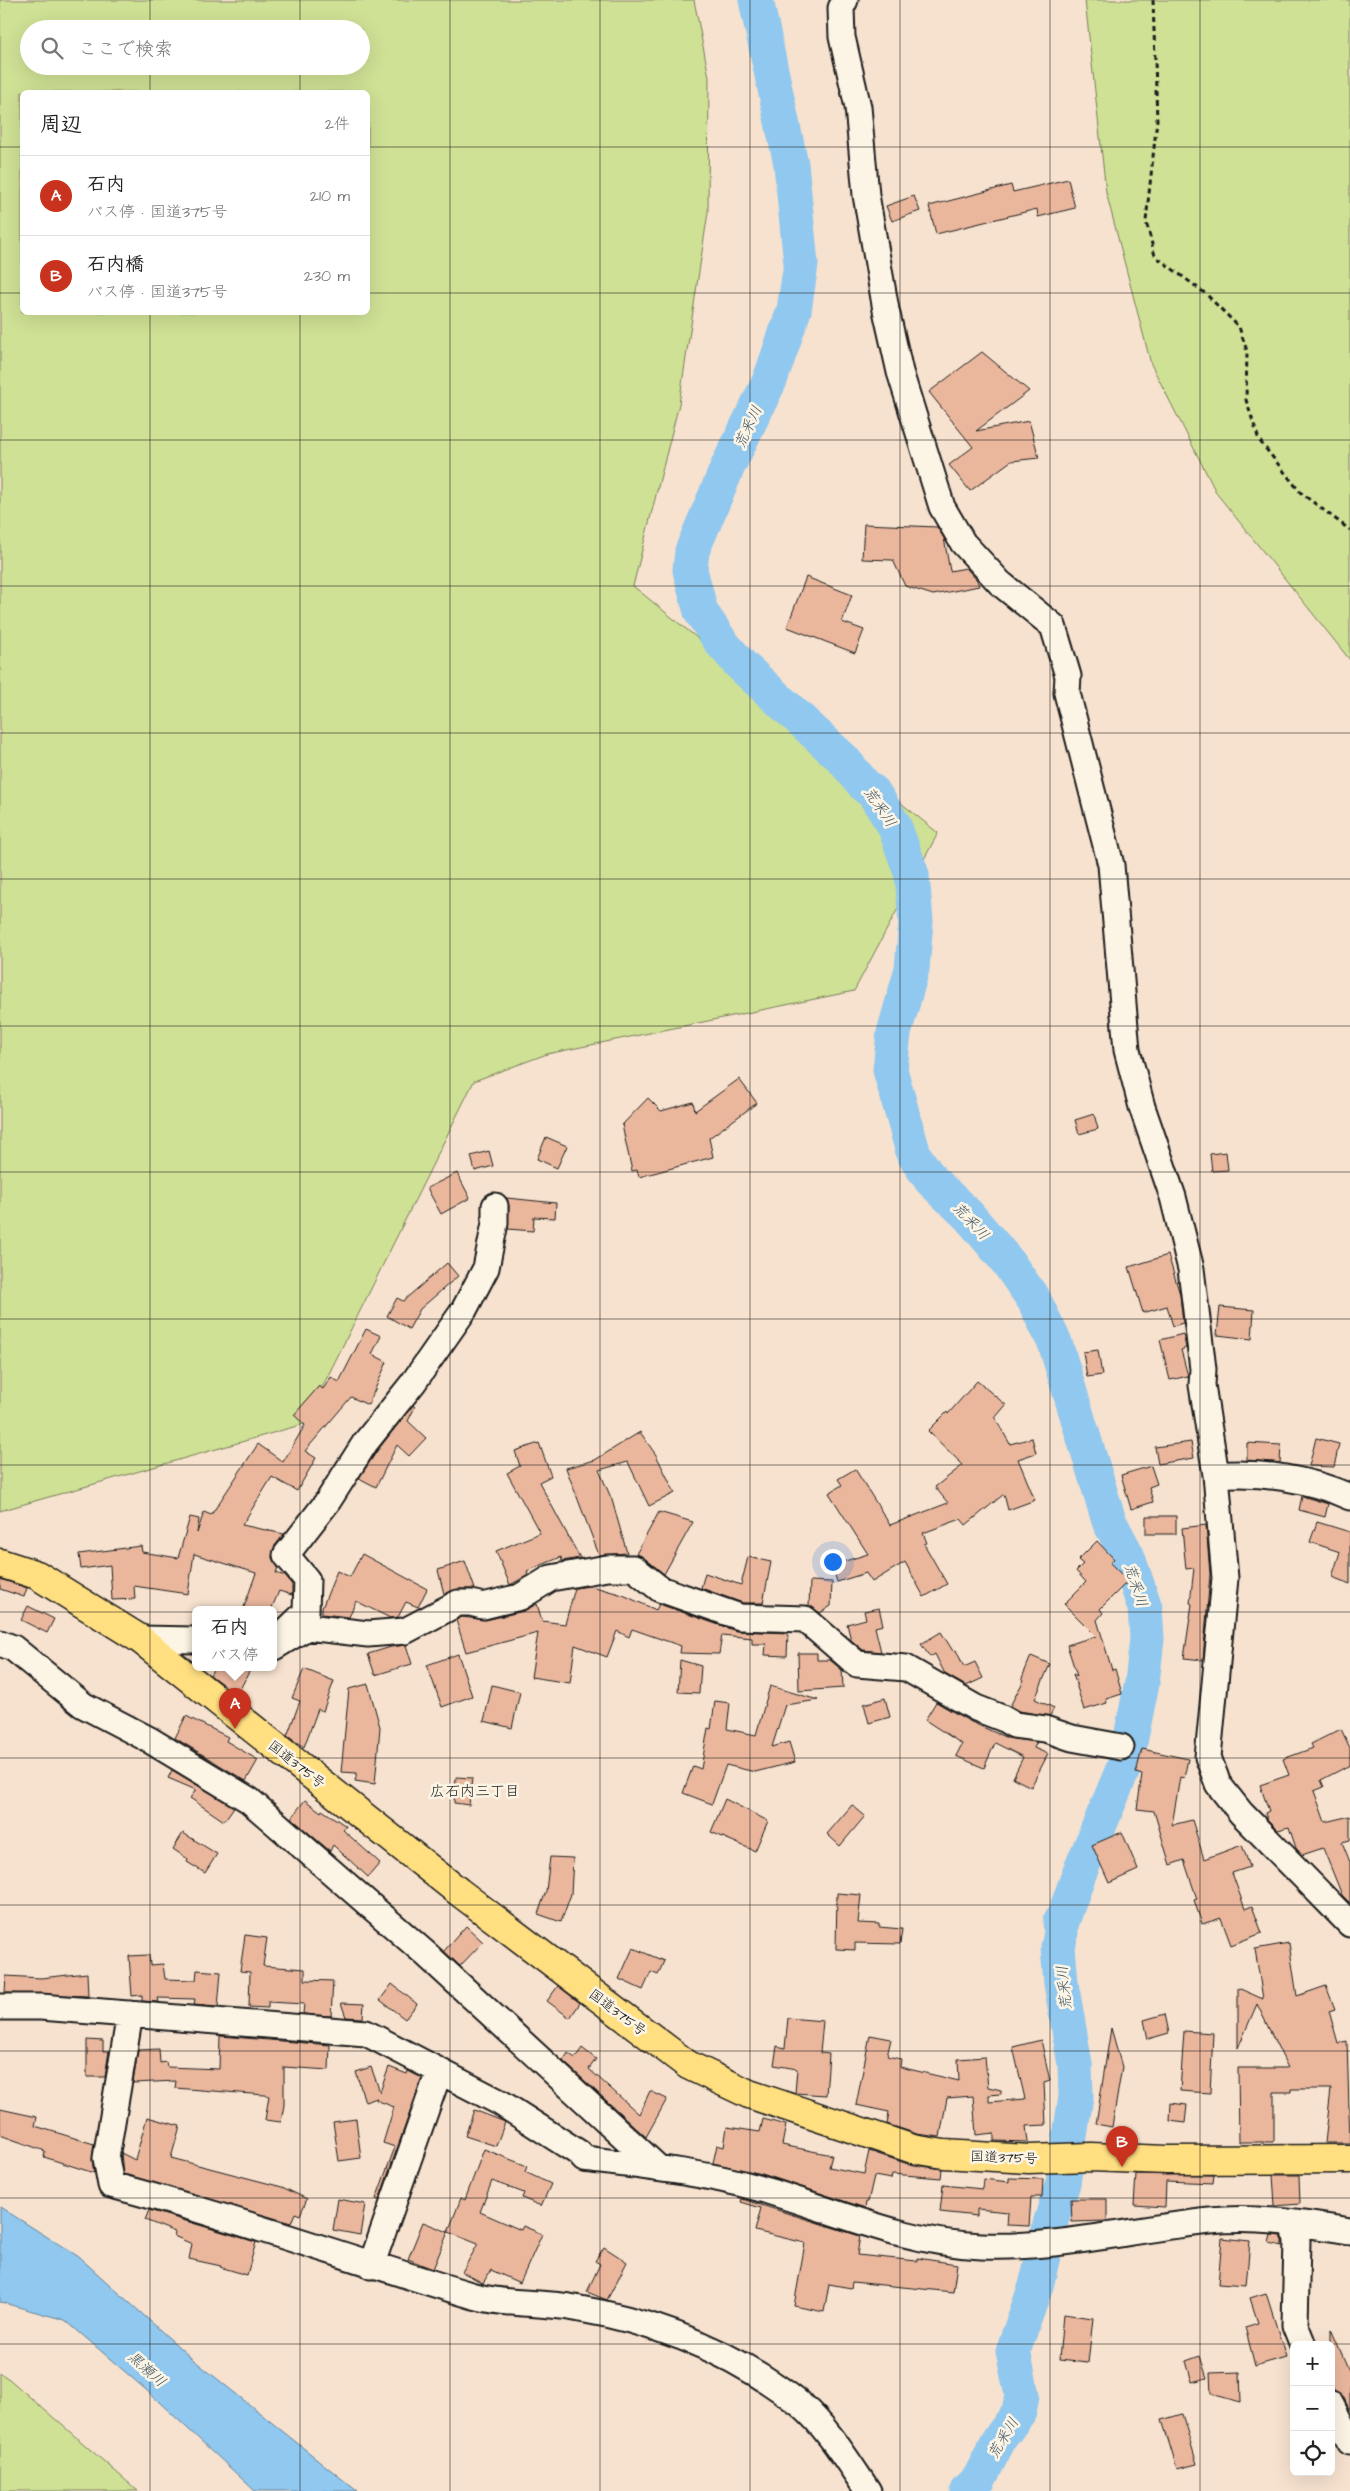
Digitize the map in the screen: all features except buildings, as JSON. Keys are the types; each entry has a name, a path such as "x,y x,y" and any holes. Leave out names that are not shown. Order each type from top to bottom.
{"highway":[{"name":"国道375号","path":"0,1563 37,1575 140,1639 459,1892 688,2065 749,2094 914,2149 944,2154 1167,2160 1350,2159"}],"street":[{"path":"845,0 841,8 842,36 858,107 866,195 886,310 900,372 942,506 963,543 1000,583 1053,626 1068,676 1067,693 1111,865 1127,1050 1142,1107 1172,1197 1191,1269 1203,1369 1202,1385 1216,1475 1225,1578 1208,1757 1218,1784 1241,1813 1350,1924"},
{"path":"277,1642 306,1612 307,1580 286,1555 328,1501 365,1442 413,1382 464,1310 486,1268 495,1223 495,1206"},
{"path":"1216,1475 1236,1473 1276,1478 1328,1487 1350,1497"},
{"path":"277,1643 306,1627 368,1634 405,1631 458,1603 471,1603 483,1606 520,1597 551,1578 607,1568 634,1568 660,1589 740,1617 805,1620 857,1664 906,1668 976,1708 1014,1725 1044,1729 1072,1738 1121,1748"},
{"path":"140,1639 192,1640"},
{"path":"0,1643 13,1648 83,1705 148,1739 250,1800 427,1955 657,2167"},
{"path":"0,2007 41,2007 366,2033 501,2103 579,2153 584,2159 657,2167 756,2188 922,2239 980,2246 1030,2246 1096,2239 1211,2220 1294,2224 1350,2231"},
{"path":"130,2014 106,2158 111,2185 164,2199 371,2266 482,2298 573,2308 622,2318 697,2342 742,2364 802,2406 836,2443 868,2491"},
{"path":"371,2266 438,2072"},
{"path":"1294,2224 1297,2242 1295,2325 1301,2341"},
{"path":"1335,2413 1350,2442"}],"path":[{"path":"1153,0 1157,120 1146,221 1155,256 1206,294 1239,327 1247,351 1246,400 1259,440 1301,493 1350,530"}],"green space":[{"path":"0,0 694,0 709,77 708,212 679,404 633,586 938,833 854,991 547,1054 474,1081 304,1424 0,1511"},
{"path":"1085,0 1350,0 1350,660 1217,494 1151,364 1106,192"},
{"path":"0,2373 9,2379 138,2491 0,2491"}],"water":[{"name":"黒瀬川","path":"0,2207 79,2257 190,2357 357,2491 255,2491 145,2389 65,2320 0,2302"}],"waterway":[{"name":"荒釆川","path":"756,0 791,164 801,264 794,310 770,380 728,466 692,551 690,570 701,612 721,642 741,665 842,758 866,787 873,792 894,825 912,875 916,921 912,969 894,1033 890,1070 914,1155 931,1180 969,1216 1007,1261 1034,1300 1055,1343 1109,1521 1127,1555 1145,1608 1147,1639 1142,1683 1126,1762 1079,1874 1062,1922 1060,1921 1061,1932 1058,1948 1061,1983 1075,2064 1076,2096 1063,2183 1051,2221 1036,2286 1013,2351 1022,2395 1019,2412 1000,2438 979,2479 967,2491"}],"place":[{"name":"石内","path":"235,1729"},
{"name":"石内橋","path":"1122,2167"}],"district":[{"name":"広石内三丁目","path":"475,1791"}]}
